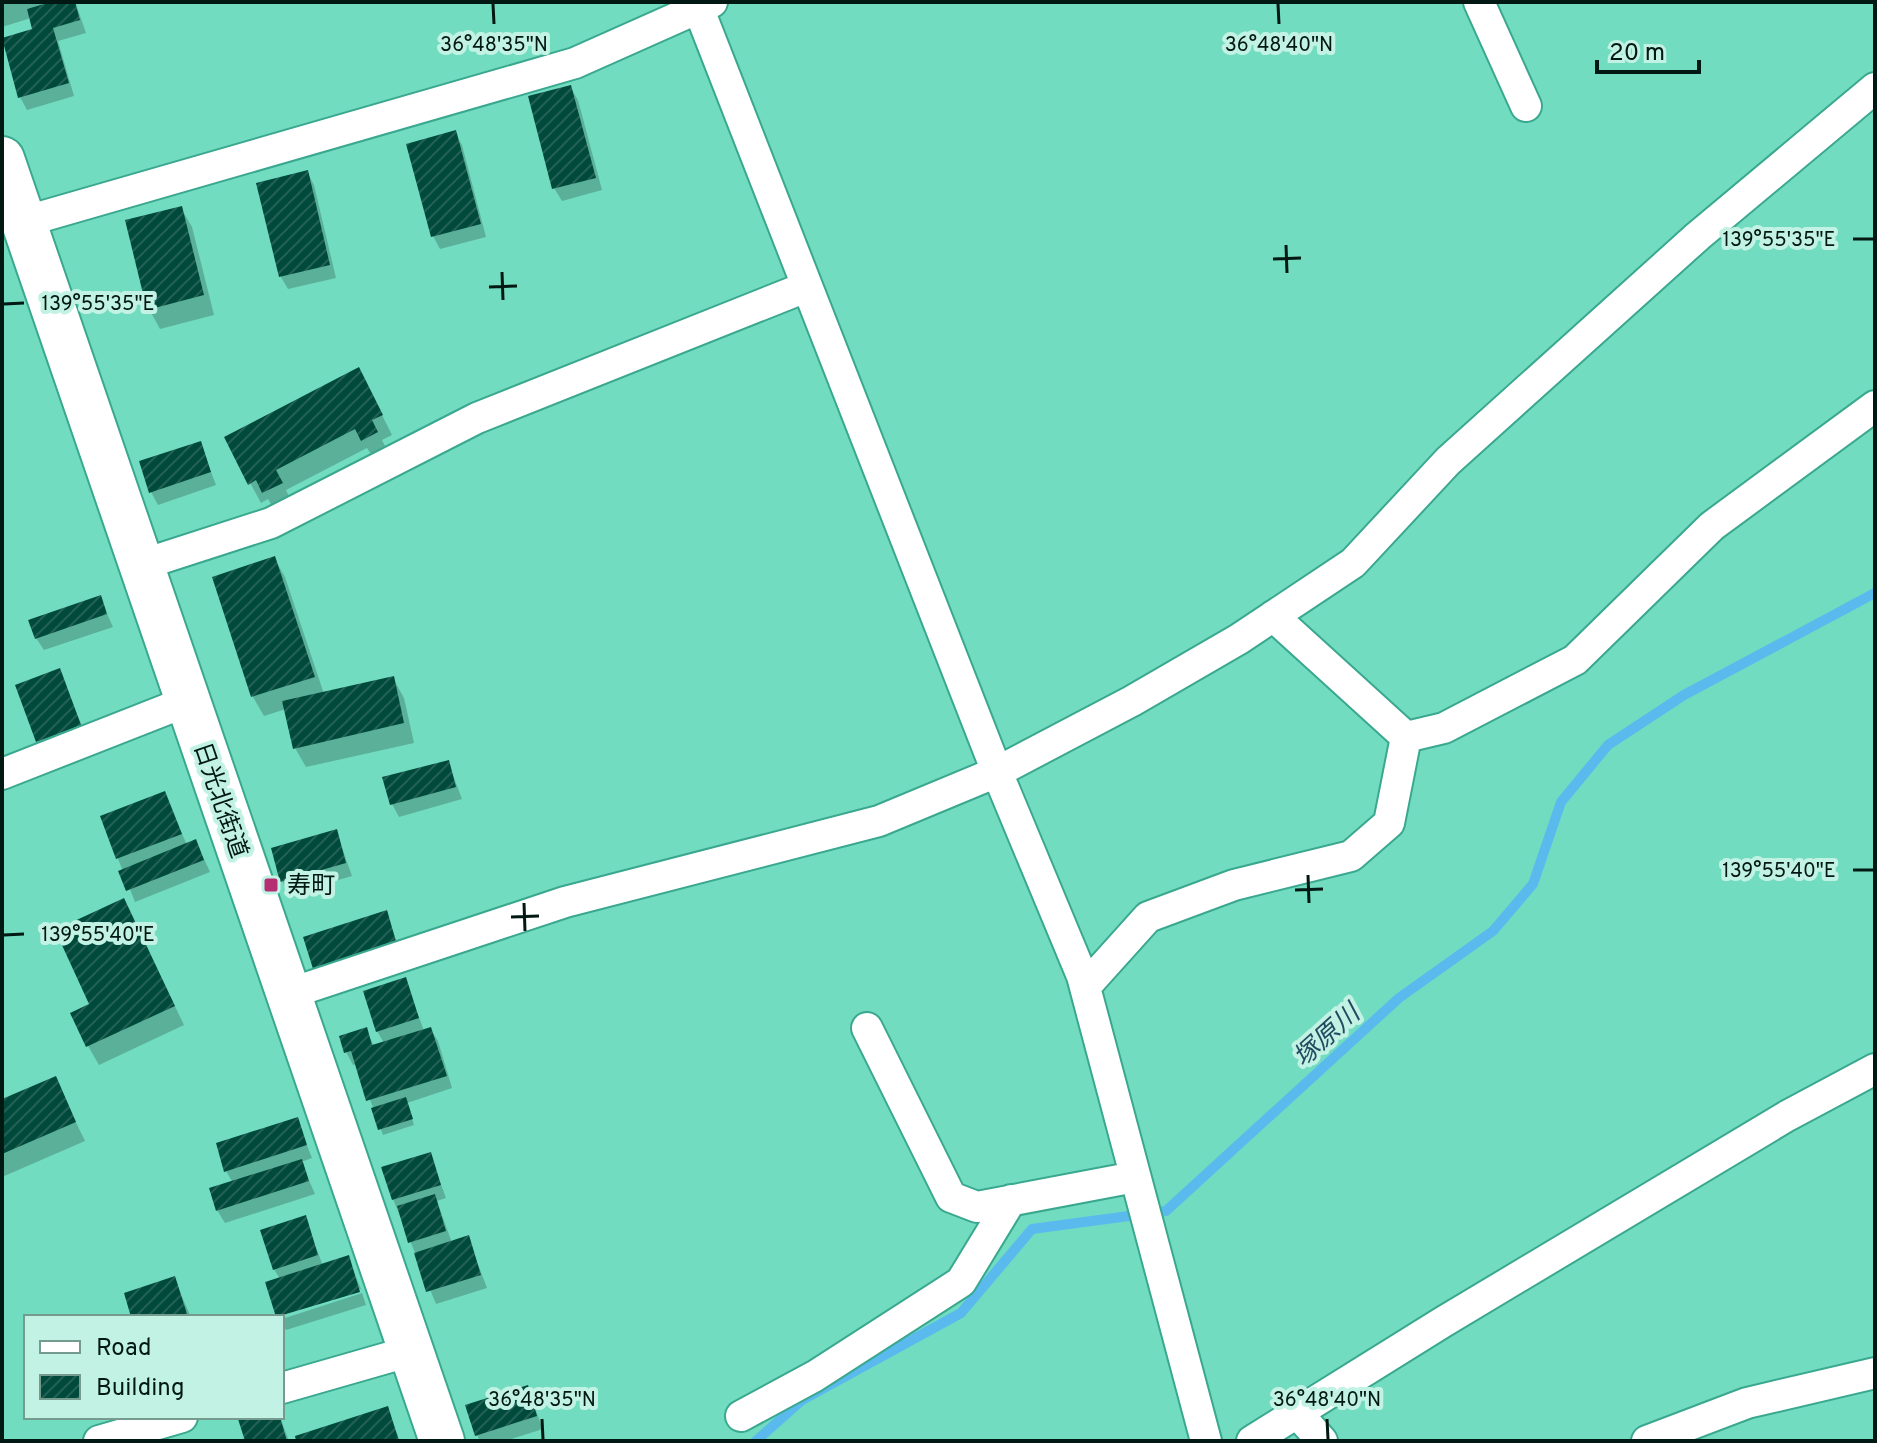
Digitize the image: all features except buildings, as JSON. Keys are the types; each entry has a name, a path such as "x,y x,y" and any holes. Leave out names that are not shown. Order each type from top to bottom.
{"highway":[{"name":"日光北街道","path":"2,159 442,1441"}],"street":[{"path":"1479,2 1526,106"},
{"path":"23,222 575,63 702,4 806,287 1085,987 1206,1441"},
{"path":"288,994 565,902 879,821 997,772 1132,701 1273,616 1353,563 1448,461 1698,236 1875,88"},
{"path":"141,565 271,523 477,418 806,287"},
{"path":"1406,737 1444,728 1575,660 1712,526 1875,406"},
{"path":"1273,616 1406,737"},
{"path":"2,774 188,701"},
{"path":"1085,987 1148,917 1234,885 1351,856 1389,823 1406,737"},
{"path":"867,1028 951,1197 977,1207 1135,1177"},
{"path":"1252,1441 1443,1322 1787,1116 1875,1069"},
{"path":"741,1416 815,1376 961,1282 1011,1200"},
{"path":"284,1387 411,1351"},
{"path":"1647,1441 1747,1403 1875,1373"},
{"path":"1298,1414 1322,1441"},
{"path":"99,1441 175,1419"}],"waterway":[{"name":"塚原川","path":"756,1441 802,1400 961,1313 1032,1229 1166,1211 1399,998 1493,931 1533,884 1561,802 1608,745 1684,695 1875,593"}],"place":[{"name":"寿町","path":"271,885"}]}
